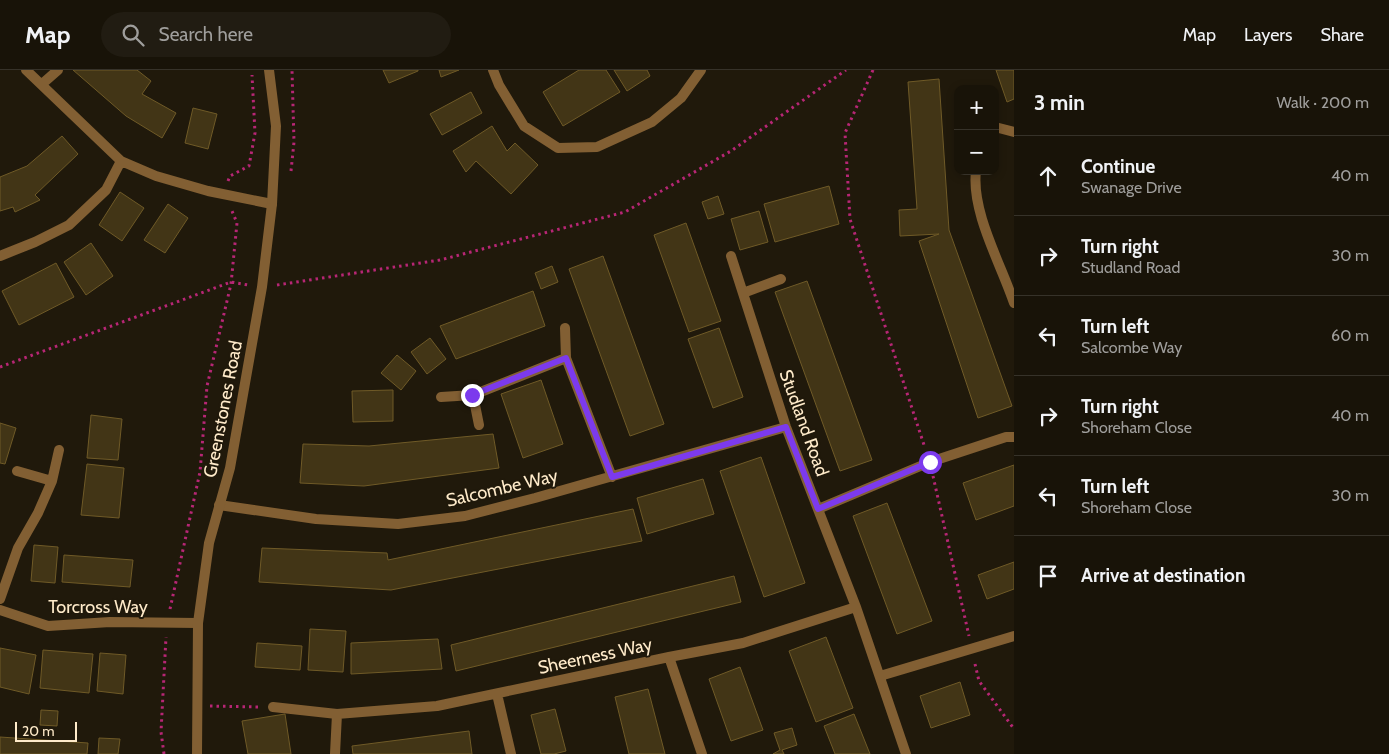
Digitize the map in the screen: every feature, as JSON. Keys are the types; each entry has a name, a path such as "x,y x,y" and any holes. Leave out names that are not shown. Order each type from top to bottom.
{"street":[{"path":"26,70 121,161 156,176 225,195 272,204"},
{"path":"42,84 58,70"},
{"name":"Greenstones Road","path":"198,754 198,623 209,543 230,468 262,288 272,204 276,126 269,70"},
{"path":"493,70 499,85 524,126 558,148 597,147 652,122 681,98 701,70"},
{"path":"999,128 1014,132"},
{"path":"0,256 35,242 70,224 106,190 121,161"},
{"path":"976,175 978,205 988,238 1014,303"},
{"name":"Studland Road","path":"731,256 786,427 856,607 906,754"},
{"path":"743,293 781,279"},
{"path":"565,328 566,358 612,477"},
{"path":"440,397 472,395 566,358"},
{"path":"472,395 479,425"},
{"name":"Salcombe Way","path":"219,505 316,519 398,524 465,516 612,477 786,427"},
{"path":"818,509 930,462 1006,437 1014,437"},
{"path":"0,599 18,548 38,513 52,481 59,450"},
{"path":"17,471 52,481"},
{"name":"Sheerness Way","path":"273,707 337,714 437,706 743,643 856,607"},
{"name":"Torcross Way","path":"0,610 48,626 110,622 198,623"},
{"path":"880,676 1014,636"},
{"path":"669,657 702,754"},
{"path":"497,694 511,754"},
{"path":"335,754 337,714"}],"path":[{"path":"164,754 161,732 167,623 200,472 207,386 232,282 238,223 225,195 230,176 249,166 256,133 252,70"},
{"path":"0,367 232,282 262,288 440,260 625,212 731,151 846,70"},
{"path":"873,70 846,133 850,219 930,462 979,681 1014,729"},
{"path":"197,706 273,707"}],"building":[{"path":"73,70 137,70 151,81 142,94 176,113 162,138 126,116"},
{"path":"383,70 418,70 418,71 389,83"},
{"path":"439,70 459,70 441,77"},
{"path":"579,70 606,70 620,92 563,126 543,92"},
{"path":"614,70 647,70 650,76 627,91"},
{"path":"996,70 1014,70 1014,99 1007,102"},
{"path":"939,79 949,230 1012,406 978,418 919,241 939,234 900,236 899,210 917,209 908,82"},
{"path":"471,92 482,113 442,135 430,114"},
{"path":"193,108 217,114 208,149 185,143"},
{"path":"492,126 507,151 515,143 538,165 511,194 476,161 466,172 453,151"},
{"path":"62,136 78,154 35,195 40,200 15,212 13,207 0,211 0,177 27,166"},
{"path":"829,186 839,224 775,242 764,204"},
{"path":"120,192 144,208 122,241 99,225"},
{"path":"718,196 724,214 708,219 702,202"},
{"path":"168,204 188,218 165,253 144,240"},
{"path":"759,211 768,242 740,250 731,219"},
{"path":"686,223 721,321 689,332 654,235"},
{"path":"91,243 113,276 86,295 64,262"},
{"path":"603,256 664,424 630,436 569,269"},
{"path":"56,263 74,297 19,325 2,291"},
{"path":"552,266 558,282 541,289 535,273"},
{"path":"807,281 872,460 840,471 775,292"},
{"path":"533,291 545,326 456,359 440,326"},
{"path":"719,328 743,397 713,408 688,339"},
{"path":"430,338 446,359 427,374 411,352"},
{"path":"397,355 416,371 401,390 381,373"},
{"path":"541,380 563,444 523,458 501,394"},
{"path":"393,390 393,421 353,422 352,391"},
{"path":"91,415 122,419 118,460 87,458"},
{"path":"0,423 16,428 5,464 0,463"},
{"path":"493,434 499,468 364,486 300,483 303,444 369,446"},
{"path":"761,457 805,583 764,597 720,471"},
{"path":"87,464 124,468 119,518 81,515"},
{"path":"1014,465 1014,506 976,520 963,483"},
{"path":"703,479 714,514 647,534 637,498"},
{"path":"887,503 932,621 897,634 853,516"},
{"path":"633,509 642,541 391,590 259,582 262,548 387,553 388,560"},
{"path":"34,545 58,547 55,583 31,581"},
{"path":"64,555 133,560 130,587 62,582"},
{"path":"1014,562 1014,589 987,599 978,575"},
{"path":"734,576 741,602 456,671 451,645"},
{"path":"310,629 346,631 343,672 308,670"},
{"path":"826,637 853,708 816,722 789,651"},
{"path":"438,639 442,669 351,674 351,643"},
{"path":"257,643 302,646 300,670 255,667"},
{"path":"0,648 36,655 29,694 0,687"},
{"path":"43,650 93,654 89,693 40,688"},
{"path":"100,653 126,655 123,694 97,691"},
{"path":"740,667 763,730 731,741 709,679"},
{"path":"960,682 970,715 931,728 920,696"},
{"path":"648,689 665,754 629,754 615,697"},
{"path":"555,709 566,751 554,754 541,754 531,715"},
{"path":"41,710 58,711 57,726 40,725"},
{"path":"285,714 291,754 248,754 242,721"},
{"path":"854,714 870,754 835,754 824,726"},
{"path":"792,728 797,745 782,750 784,754 773,754 780,750 774,733"},
{"path":"469,731 472,754 353,754 352,746"},
{"path":"0,737 88,743 87,754 0,754"},
{"path":"99,738 120,739 118,754 98,754"}],"route":[{"path":"472,395 566,358 612,477 786,427 818,509 930,462"}]}
